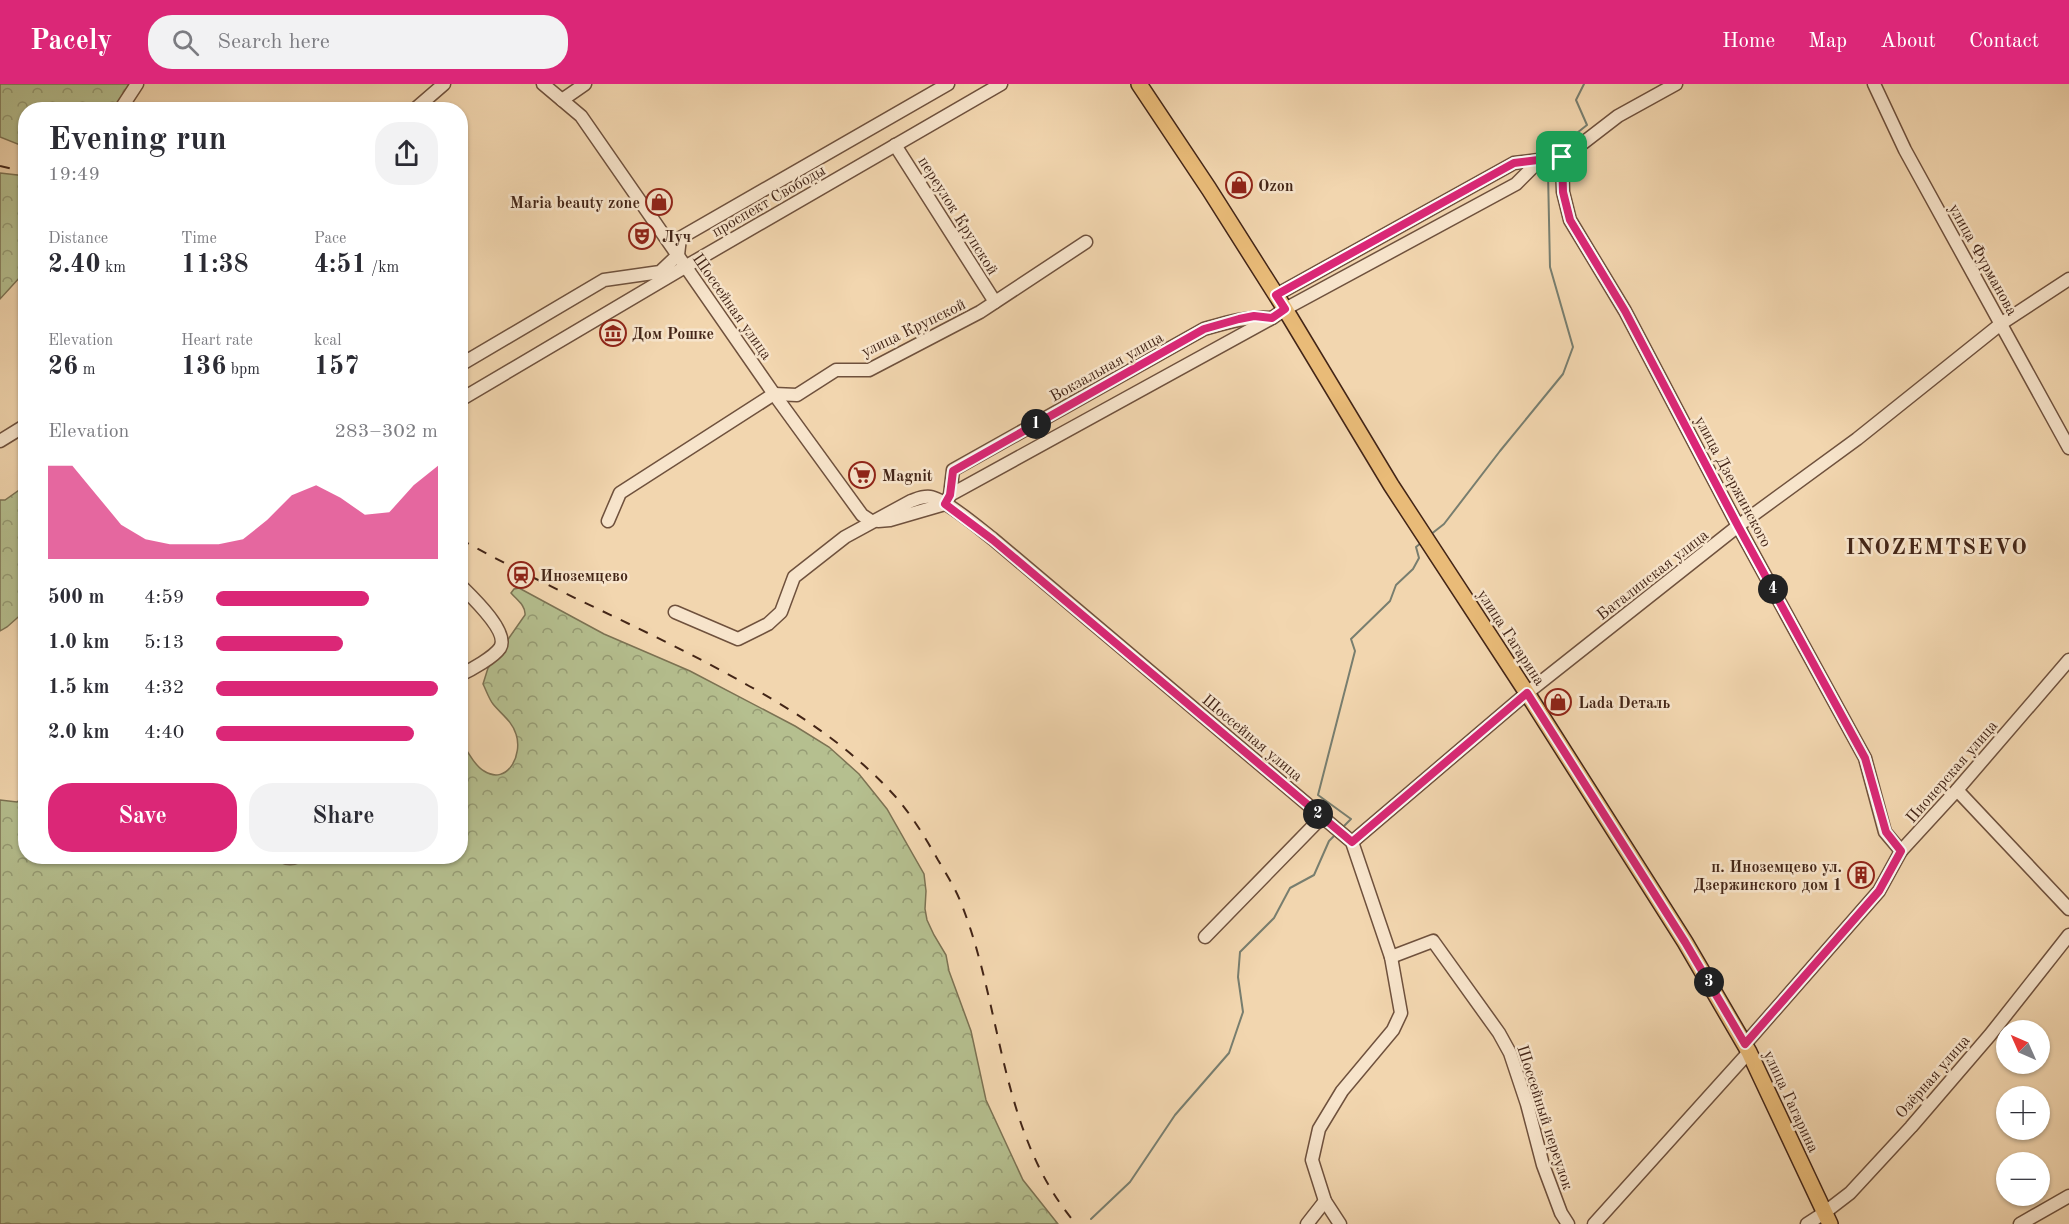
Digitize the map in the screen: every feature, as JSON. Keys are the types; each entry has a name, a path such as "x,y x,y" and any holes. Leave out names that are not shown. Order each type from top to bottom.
{"main road":[{"name":"улица Гагарина","path":"1139,84 1285,309 1419,528 1685,942 1747,1048 1827,1219"}],"street":[{"path":"125,102 137,84"},
{"path":"423,102 444,84"},
{"name":"Шоссейная улица","path":"543,84 581,116 774,394 862,515 871,521"},
{"path":"562,100 585,84"},
{"name":"проспект Свободы","path":"468,361 604,280 660,272 678,255 680,238 948,84"},
{"name":"проспект Свободы","path":"468,395 1001,84"},
{"path":"1276,295 1514,163 1562,157 1570,153 1618,116 1676,84"},
{"name":"улица Фурманова","path":"1874,84 1905,150 2069,448"},
{"name":"переулок Крупской","path":"895,145 995,302"},
{"name":"улица Дзержинского","path":"1562,157 1563,192 1570,220 1625,311 1738,526 1865,758 1886,832 1901,851"},
{"path":"675,612 738,639 768,624 781,612 794,577 845,537 871,521 922,497 948,499 1285,309 1516,184 1542,159"},
{"name":"улица Крупской","path":"608,521 620,493 774,394 797,395 836,370 869,370 995,302 1086,242"},
{"name":"Баталинская улица","path":"1352,842 1527,693 1738,526 1857,439 2002,323 2069,279"},
{"name":"Вокзальная улица","path":"948,499 953,471 1204,329 1254,316 1272,318"},
{"path":"0,441 18,430"},
{"name":"Шоссейная улица","path":"948,499 993,540 1352,842"},
{"path":"468,593 485,611 502,641 501,647 468,670"},
{"name":"Пионерская улица","path":"1594,1224 1747,1048 1879,891 1901,851 2069,660"},
{"path":"1957,790 2069,909"},
{"path":"1206,937 1322,817"},
{"path":"1340,1224 1325,1201 1312,1160 1319,1129 1342,1091 1393,1030 1401,1013 1391,957 1352,842"},
{"name":"Озёрная улица","path":"1807,1224 1827,1219 1911,1127 1990,1035 2069,935"},
{"name":"Шоссейный переулок","path":"1391,957 1433,941 1499,1034 1510,1053 1543,1165 1561,1213 1568,1224"},
{"path":"2020,1224 2069,1196"},
{"path":"1307,1224 1325,1201"}],"green space":[{"path":"0,84 132,84 120,102 18,102 18,144 0,137"},
{"path":"0,173 18,175 18,279 0,299"},
{"path":"18,491 18,617 0,631 0,500 5,500"},
{"path":"519,588 604,634 690,671 795,726 829,747 859,774 887,809 924,874 927,920 946,955 949,971 971,1031 986,1100 1023,1180 1058,1224 0,1224 0,800 18,801 18,864 468,864 468,753 477,765 493,775 507,771 512,766 517,750 518,742 514,729 492,702 483,684 488,668 525,615 523,606 511,593 514,589"}],"waterway":[{"path":"1557,151 1587,125 1576,100 1584,84"},
{"path":"1430,535 1444,524 1563,374 1573,347 1550,267 1548,173 1552,165"},
{"path":"1344,826 1351,819 1318,795 1355,651 1351,639 1390,601 1396,585 1413,569 1419,558 1416,547 1421,543"},
{"path":"1091,1219 1130,1182 1175,1115 1229,1053 1243,1012 1238,977 1240,952 1274,918 1290,888 1314,875 1329,841 1334,836"}],"railway":[{"path":"0,166 18,170"},
{"path":"468,543 713,666 769,697 844,748 894,795 923,834 961,902 987,989 1017,1112 1032,1152 1051,1189 1076,1224"}],"place":[{"name":"Ozon","path":"1239,185"},
{"name":"Maria beauty zone","path":"659,202"},
{"name":"Луч","path":"642,236"},
{"name":"Дом Рошке","path":"613,333"},
{"name":"Magnit","path":"862,475"},
{"name":"Иноземцево","path":"521,575"},
{"name":"Lada Dеталь","path":"1558,702"},
{"name":"п. Иноземцево ул. Дзержинского дом 1","path":"1861,875"}],"district":[{"name":"INOZEMTSEVO","path":"1937,546"}],"route":[{"path":"1562,157 1563,192 1570,220 1625,311 1738,526 1865,758 1886,832 1901,851 1879,891 1745,1044 1685,942 1527,693 1352,842 993,540 945,504 950,495 953,471 1204,329 1254,316 1272,318 1285,309 1276,295 1514,163 1562,157"}]}
